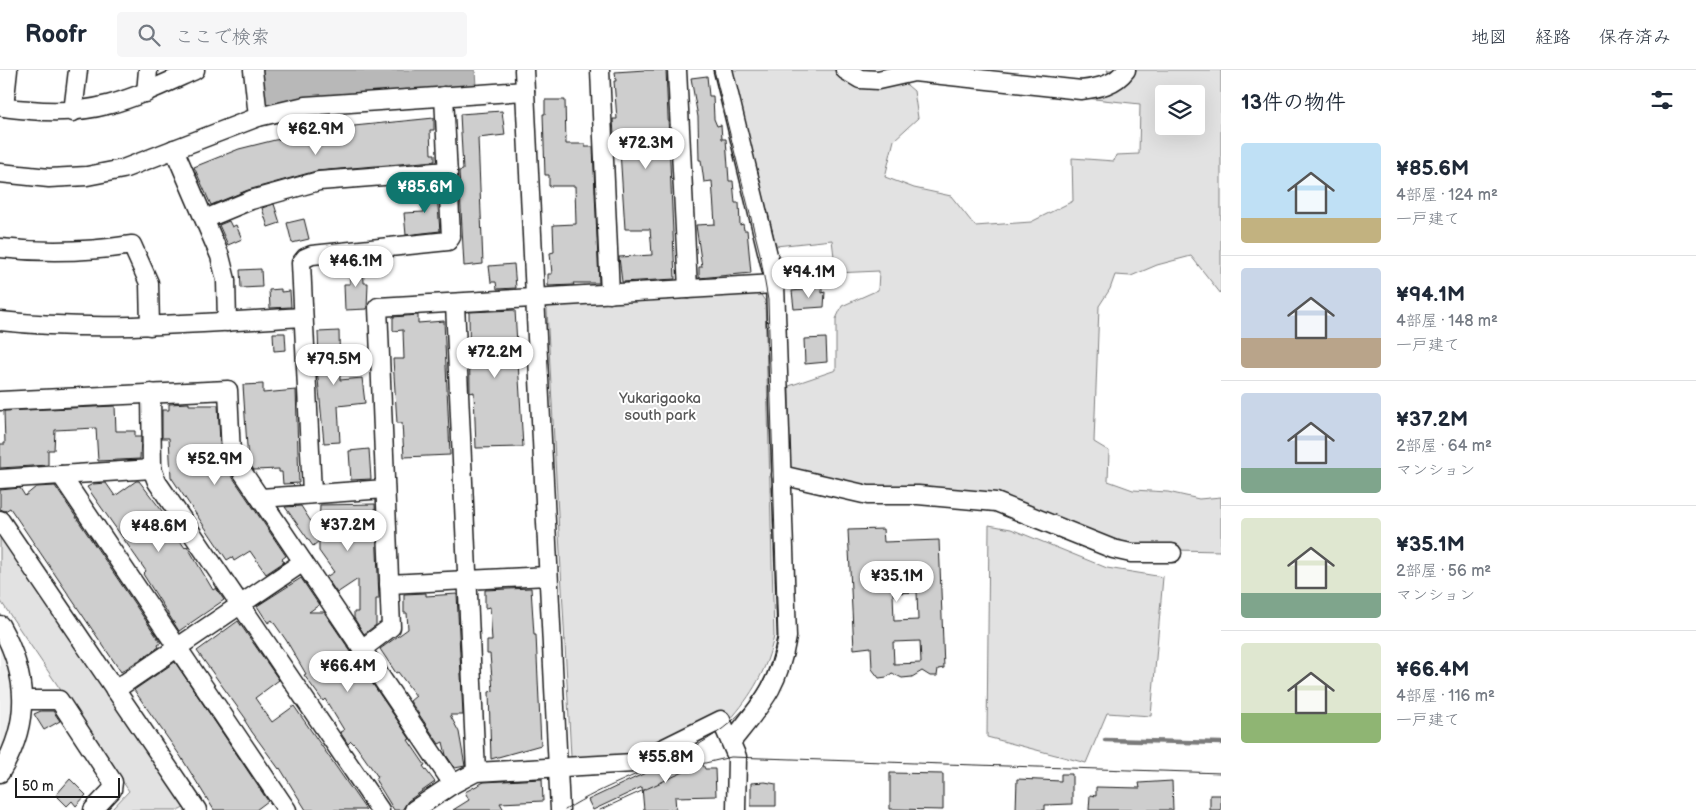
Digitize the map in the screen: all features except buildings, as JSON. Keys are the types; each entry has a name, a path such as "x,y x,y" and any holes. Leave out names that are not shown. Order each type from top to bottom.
{"street":[{"path":"8,70 2,107 56,113 117,104 146,93 195,70"},
{"path":"73,112 78,70"},
{"path":"146,93 148,70"},
{"path":"252,70 258,117"},
{"path":"524,70 560,810"},
{"path":"600,70 610,294"},
{"path":"677,70 688,289"},
{"path":"723,70 775,284 786,637 784,655 772,689 732,741"},
{"path":"845,70 860,79 878,80 914,72 1081,90 1098,88 1113,82 1126,70"},
{"path":"0,173 49,178 87,176 123,170 258,117 306,106 525,91"},
{"path":"312,493 302,317 301,263 305,258 448,241 452,237 444,96"},
{"path":"174,149 220,256 224,272 227,322"},
{"path":"205,220 251,200 320,181 448,171"},
{"path":"0,248 57,252 95,251 132,245 149,283 150,326"},
{"path":"362,649 391,627 378,307 775,284"},
{"path":"455,304 476,772"},
{"path":"0,321 61,327 150,326 302,317"},
{"path":"0,401 228,390 231,456 453,784"},
{"path":"151,393 152,469 157,482 380,810"},
{"path":"0,479 152,469"},
{"path":"61,475 287,810"},
{"path":"781,475 868,495 918,495 996,502 1113,549 1131,553 1172,553"},
{"path":"261,498 385,489"},
{"path":"0,520 197,810"},
{"path":"115,690 303,562"},
{"path":"389,584 548,576"},
{"path":"0,625 18,664 23,700 18,734 0,773"},
{"path":"23,700 58,700 113,782 112,790 93,810"},
{"path":"414,810 453,784 476,772 634,763 722,720 737,757 736,810"}],"shaded area":[{"path":"259,70 475,70 476,86 264,111"},
{"path":"0,641 15,683 14,719 0,758"}],"green space":[{"path":"732,70 839,70 901,80 914,91 918,118 894,140 885,177 914,188 951,196 975,226 1031,222 1073,201 1072,158 1114,161 1116,155 1139,154 1140,104 1076,97 1114,84 1107,70 1221,70 1221,294 1191,256 1157,265 1131,276 1115,275 1110,289 1099,306 1094,442 1109,451 1108,481 1133,490 1168,492 1199,499 1221,497 1221,551 1131,549 1015,504 870,489 790,470 789,386 836,370 836,319 842,306 878,290 879,271 836,273 832,240 776,246"},
{"name":"Yukarigaoka south park","path":"759,292 765,301 774,636 763,671 752,692 729,721 723,712 630,756 574,760 571,756 547,310 550,302"},
{"path":"989,525 1011,529 1107,568 1163,577 1151,716 1107,713 1086,763 987,737"},
{"path":"0,528 187,806 180,810 111,810 129,791 0,600"}],"waterway":[{"path":"1105,740 1221,743"}],"tram line":[{"path":"565,810 597,792 695,746 724,728 748,704 767,675 778,637 768,300 760,254 714,70"},
{"path":"600,810 701,764 731,757 1221,773"}]}
